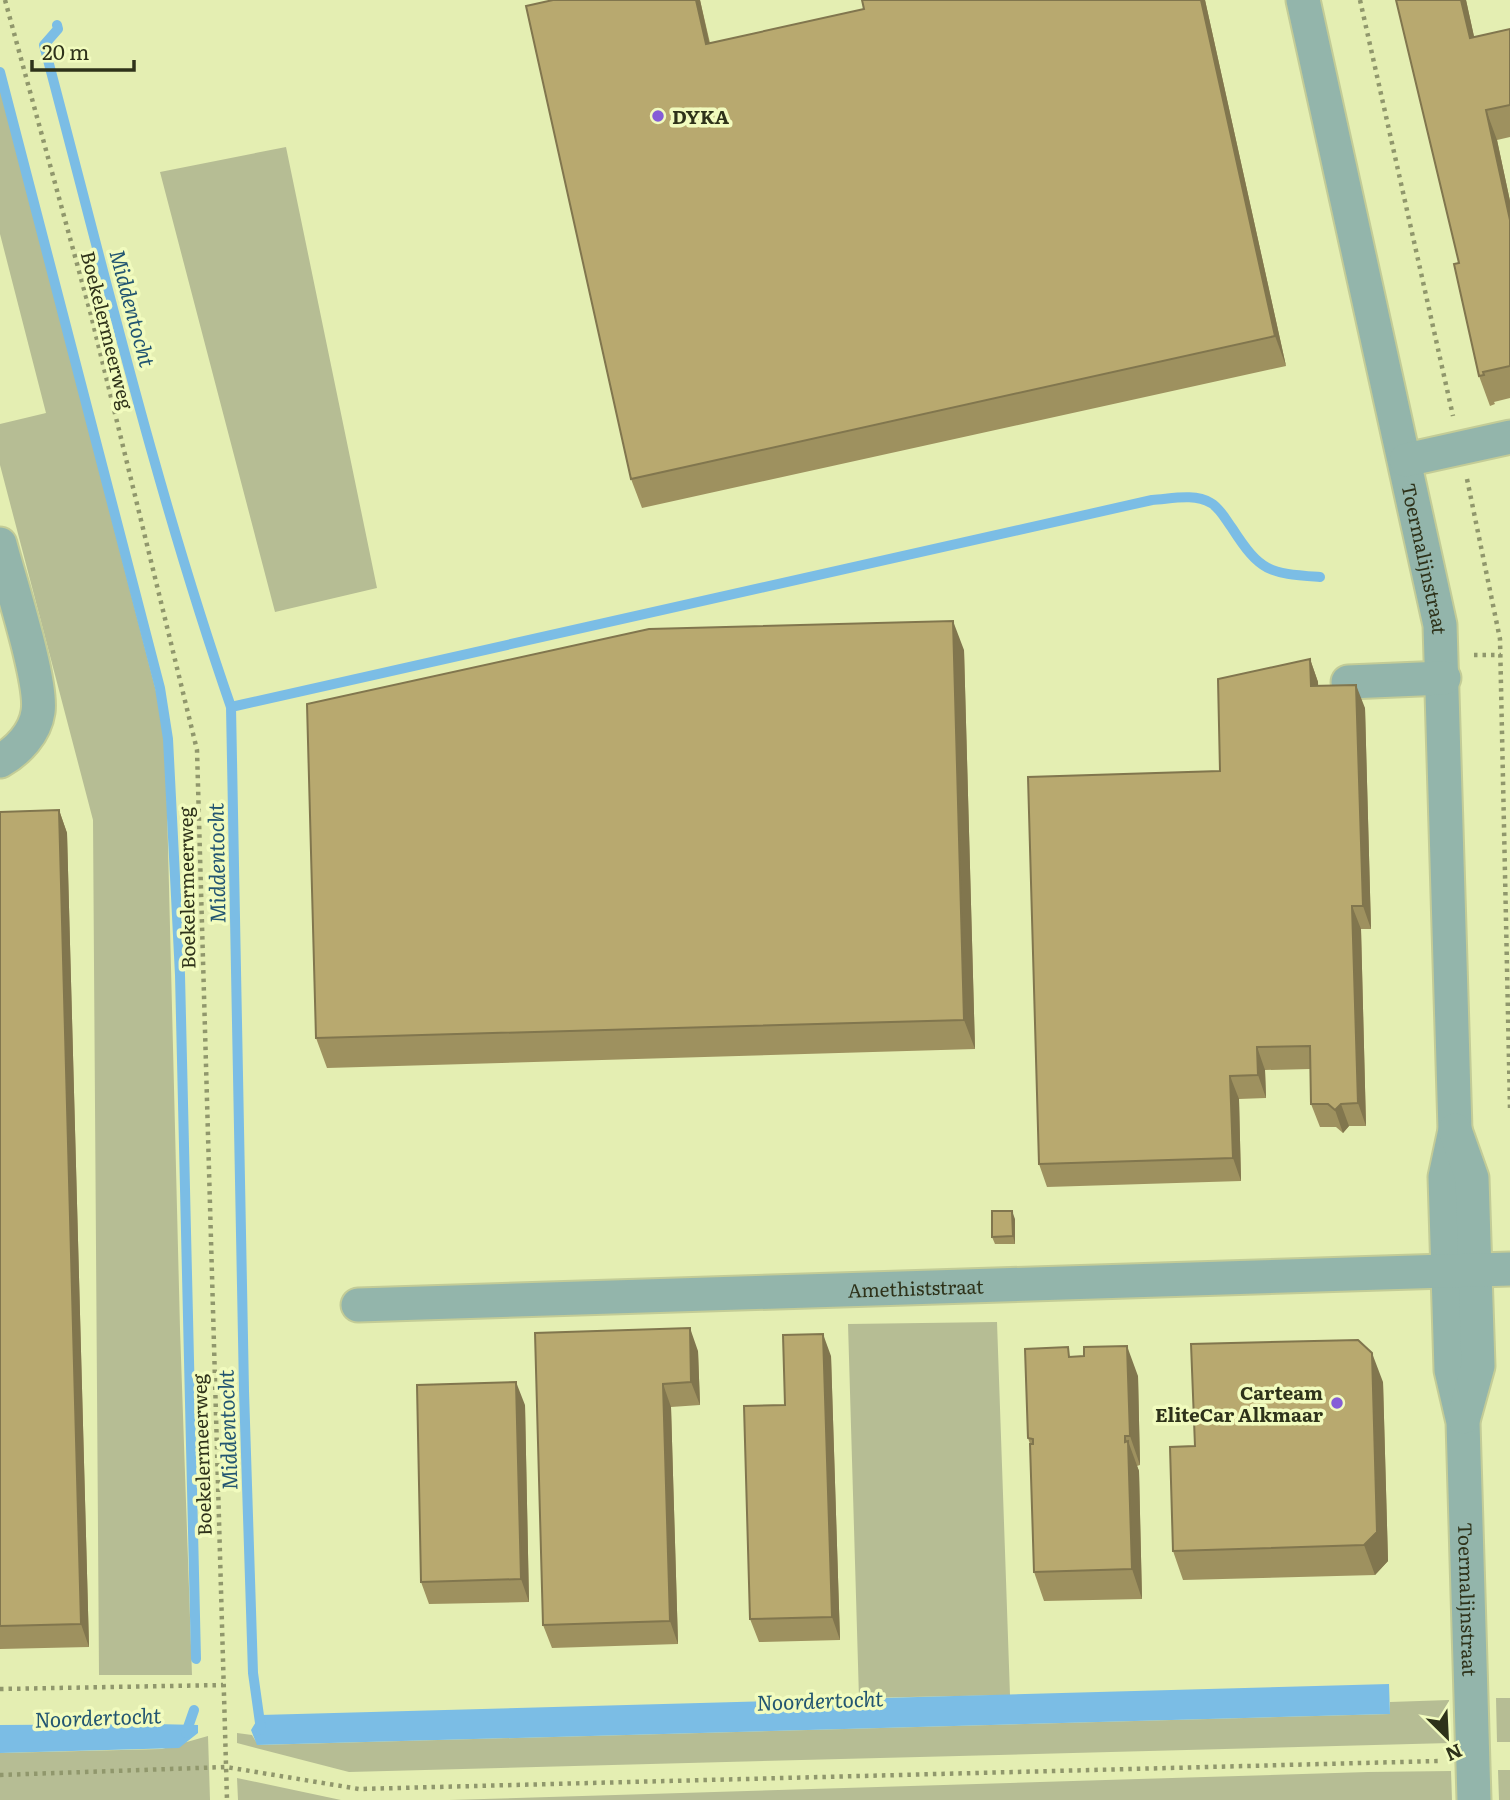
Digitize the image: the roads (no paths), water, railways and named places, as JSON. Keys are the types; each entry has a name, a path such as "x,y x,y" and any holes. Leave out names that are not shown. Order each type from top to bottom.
{"street":[{"name":"Toermalijnstraat","path":"1303,0 1433,584 1444,678 1455,1130 1472,1178 1462,1270 1478,1366 1463,1422 1473,1779"},
{"path":"1406,460 1510,437"},
{"path":"0,544 40,697 31,732 11,755 0,761"},
{"path":"1348,682 1444,678"},
{"name":"Amethiststraat","path":"358,1305 1510,1269"}],"water":[{"path":"1389,1684 1390,1714 257,1745 251,1730 260,1715"},
{"path":"0,1725 198,1725 198,1733 179,1748 0,1753"}],"waterway":[{"name":"Middentocht","path":"57,25 58,29 44,45 154,461 231,707 244,1391 253,1673 261,1730"},
{"name":"Middentocht","path":"0,72 160,688 168,739 180,975 196,1659"},
{"path":"231,707 1152,500 1190,497 1211,503 1259,562 1277,572 1320,577"},
{"name":"Middentocht","path":"186,1733 194,1710"}],"place":[{"name":"DYKA","path":"658,116"},
{"name":"Carteam EliteCar Alkmaar","path":"1337,1403"}],"water label":[{"name":"Noordertocht","path":"820,1699"},
{"name":"Noordertocht","path":"98,1716"}]}
